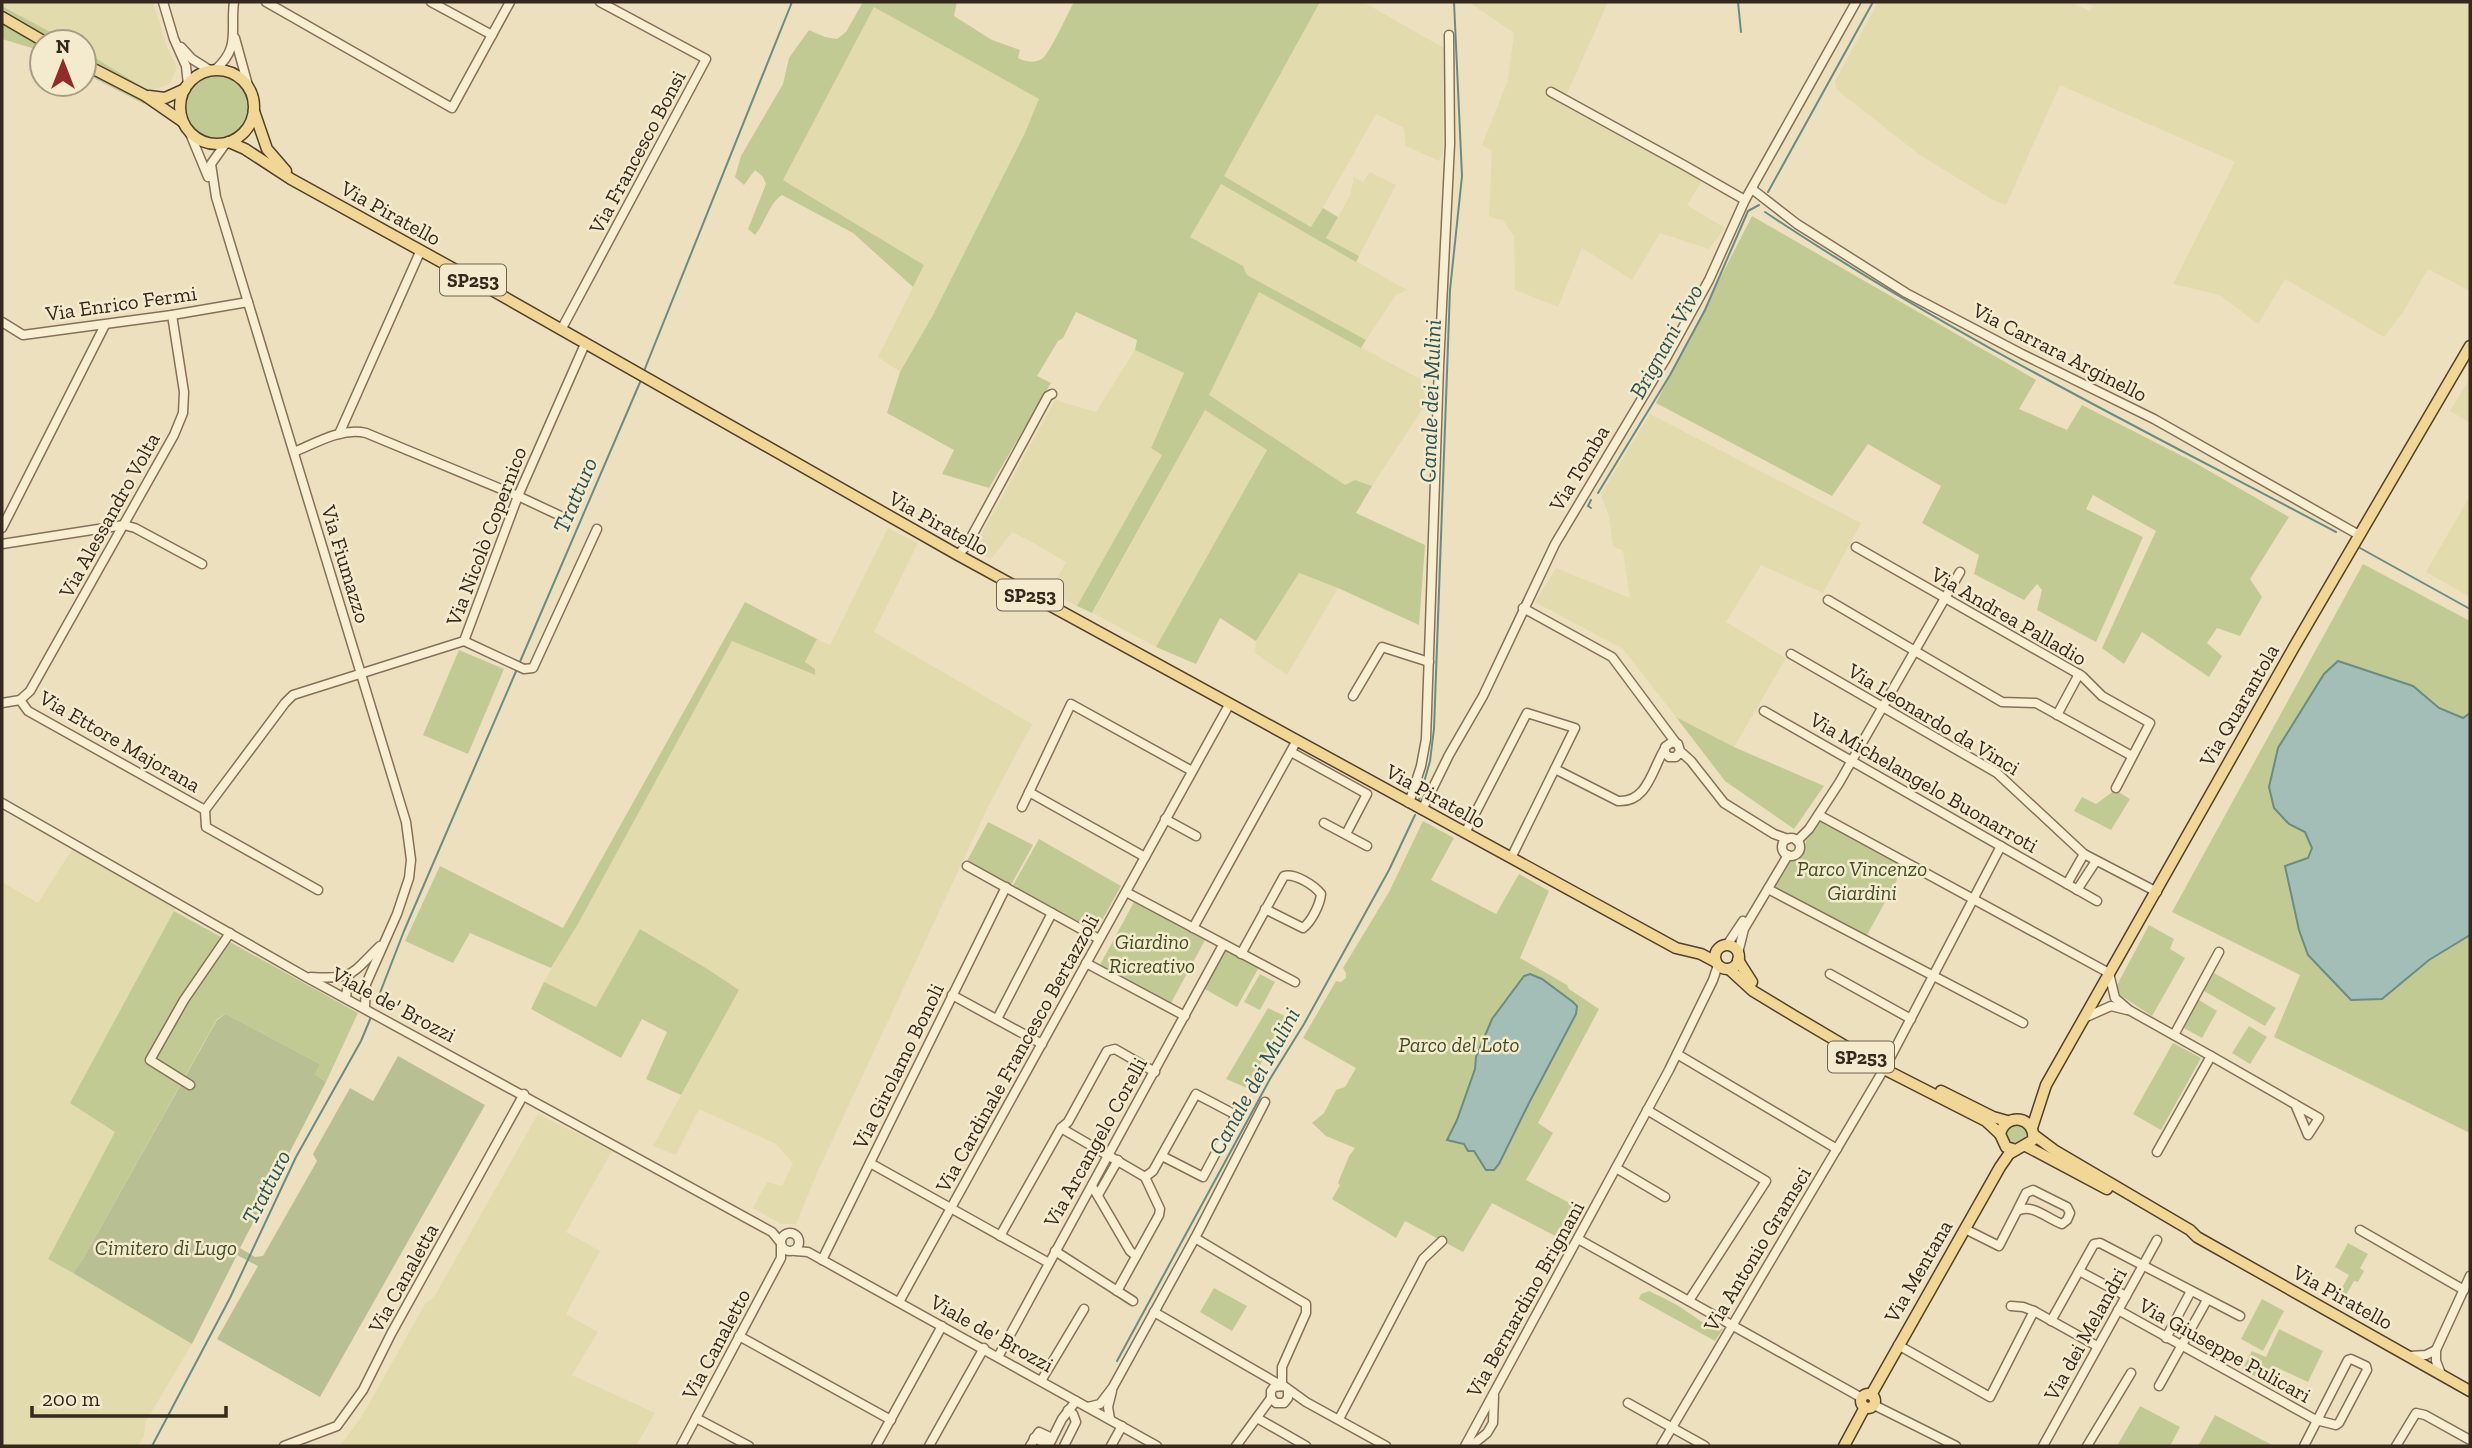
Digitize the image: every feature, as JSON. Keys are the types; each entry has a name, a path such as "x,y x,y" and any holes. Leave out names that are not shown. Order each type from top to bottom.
{"main road":[{"path":"2,17 28,32"},
{"name":"SP253","path":"98,71 135,91 187,127 195,137 210,143 227,142"},
{"path":"213,71 232,73 249,89"},
{"name":"SP253","path":"135,91 165,98 186,87 194,78 213,71"},
{"path":"186,87 180,109 187,127"},
{"name":"SP253","path":"249,89 254,111"},
{"name":"Via Piratello","path":"254,111 262,137 273,158 308,188"},
{"path":"227,142 237,138 248,127 254,111"},
{"name":"Via Piratello","path":"227,142 1228,705 1293,747 1409,803 1667,943 1684,951 1708,956 1753,991 1986,1121 2002,1138 2021,1148 2031,1147 2470,1391"},
{"name":"Via Quarantola","path":"2012,1120 2029,1109 2047,1084 2359,535 2470,346"},
{"name":"Via Piratello","path":"1667,943 1690,949 1734,947 1749,979 1757,987 1886,1066 1979,1110 2028,1123 2033,1132 2054,1150 2190,1230 2197,1237"},
{"path":"1723,946 1715,954 1721,966 1735,966 1738,957"},
{"name":"Via Quarantola","path":"2033,1132 2036,1112 2047,1084"},
{"path":"2002,1138 2012,1120"},
{"path":"2021,1148 2031,1143 2033,1132"},
{"name":"Via Mentana","path":"2000,1167 2002,1138"},
{"name":"Via Mentana","path":"1844,1446 2000,1167 2021,1148"}],"street":[{"path":"163,2 174,39 186,66 186,87"},
{"path":"174,39 192,59 213,71 229,55 234,35 234,2"},
{"path":"265,2 452,108 510,2"},
{"path":"431,2 492,35"},
{"name":"Via Francesco Bonsi","path":"561,330 706,59 610,4 600,2"},
{"name":"Via Tomba","path":"1422,810 1449,755 1483,696 1523,608 1572,514 1665,360 1709,280 1745,200 1856,2"},
{"path":"234,35 249,89"},
{"path":"1409,803 1426,739 1450,144 1449,35"},
{"path":"1550,92 1745,200"},
{"name":"Via Fiumazzo","path":"187,127 216,197 361,673 410,844 409,878 366,984 365,1007"},
{"name":"Via Fiumazzo","path":"216,197 211,164 227,142"},
{"name":"Via Carrara Arginello","path":"1752,189 1797,224 1906,293 2154,419 2359,535"},
{"path":"339,434 420,252"},
{"name":"Via Enrico Fermi","path":"2,321 23,335 248,302"},
{"name":"Via Alessandro Volta","path":"20,700 30,691 174,435 183,413 184,393 172,315"},
{"path":"2,528 104,325"},
{"name":"Via Nicolò Copernico","path":"361,673 464,641 518,496 585,344"},
{"path":"958,555 967,545 1048,396 1052,394"},
{"path":"294,452 339,434 352,431 366,433 567,519"},
{"path":"2,544 124,525 135,528 202,564"},
{"path":"464,641 524,669 533,668 597,529"},
{"name":"Via Andrea Palladio","path":"1856,547 2079,674 2102,696 2150,723 2116,788"},
{"path":"1723,946 1786,848 1809,829 1819,814 1960,572"},
{"path":"1828,600 2002,702 2036,703 2132,756"},
{"path":"1523,608 1612,657 1666,728 1672,747 1691,761 1724,803 1774,834 1793,855 1798,852 1800,845 1797,841"},
{"path":"1353,696 1382,647 1429,662"},
{"name":"Via Leonardo da Vinci","path":"1791,654 1883,705 2007,780 2084,854 2157,892"},
{"name":"Via Ettore Majorana","path":"318,890 206,827 205,810 293,695 361,673"},
{"path":"2057,715 2079,674"},
{"path":"2,703 20,700"},
{"name":"Via Ettore Majorana","path":"20,700 28,711 205,810"},
{"path":"1022,807 1071,704 1192,771"},
{"name":"Via Cardinale Francesco Bertazzoli","path":"899,1302 1228,705"},
{"name":"Via Michelangelo Buonarroti","path":"1764,711 2097,901"},
{"path":"1465,833 1527,713 1575,728 1511,859"},
{"path":"1193,928 1293,747 1367,794 1346,834"},
{"path":"1555,769 1618,801 1628,802 1642,794 1672,747"},
{"path":"1029,792 1145,857"},
{"name":"Viale de' Brozzi","path":"2,803 306,977 772,1232 796,1235 808,1252 1157,1446"},
{"path":"1819,814 2109,973 2113,1002"},
{"path":"1166,819 1196,836"},
{"path":"1324,823 1367,846"},
{"name":"Via Antonio Gramsci","path":"1661,1446 1886,1066 2001,846"},
{"path":"1738,957 1744,929 1768,889 1786,848"},
{"path":"2067,884 2084,854"},
{"path":"2077,890 2096,861"},
{"path":"967,866 1099,939"},
{"path":"1241,954 1265,909 1282,878 1286,875 1293,876 1321,894 1320,901 1303,928 1265,909"},
{"name":"Via Girolamo Bonoli","path":"822,1260 1006,887"},
{"path":"1768,889 2022,1023"},
{"path":"1126,892 1295,982"},
{"path":"997,1019 1052,913"},
{"path":"190,1086 150,1060 184,1000 230,933"},
{"name":"Via Fiumazzo","path":"349,976 385,942"},
{"name":"Via Arcangelo Corelli","path":"998,1357 1223,945"},
{"path":"2174,1035 2219,953"},
{"path":"1086,963 1185,1016"},
{"name":"Via Bernardino Brignani","path":"1467,1446 1721,966"},
{"path":"1830,974 1911,1019"},
{"path":"306,977 349,976 346,997"},
{"path":"346,997 366,984"},
{"path":"2097,994 2295,1104"},
{"path":"952,995 1042,1044"},
{"path":"2084,1018 2113,1002"},
{"path":"1000,1236 1060,1128 1069,1122 1107,1051 1111,1049 1155,1072"},
{"path":"1676,1054 1837,1149"},
{"path":"2157,1152 2211,1056"},
{"name":"Via Canaletta","path":"284,1446 337,1426 363,1390 391,1334 524,1094"},
{"path":"1145,1177 1153,1171 1196,1094 1236,1115 1203,1177 1162,1156"},
{"path":"1088,1407 1100,1404 1113,1387 1195,1238 1265,1102"},
{"path":"1647,1110 1766,1181 1690,1300"},
{"path":"1060,1128 1145,1177 1160,1212 1117,1291"},
{"name":"Via Arcangelo Corelli","path":"1098,1195 1118,1160"},
{"path":"870,1163 1049,1263"},
{"path":"1616,1168 1665,1197"},
{"path":"1092,1186 1130,1251 1136,1256"},
{"path":"1969,1231 1999,1246 2026,1193 2033,1190 2067,1207 2070,1213 2062,1224 2029,1208 2017,1211"},
{"path":"2360,1230 2464,1290"},
{"name":"Viale de' Brozzi","path":"772,1232 786,1251 808,1252"},
{"path":"781,1245 782,1237 787,1234"},
{"path":"1195,1238 1306,1304 1306,1313 1282,1367 1286,1392 1282,1404 1273,1397 1266,1375"},
{"path":"1578,1239 1868,1401 1956,1446"},
{"path":"781,1258 799,1246 799,1240"},
{"name":"Via dei Melandri","path":"2043,1446 2157,1240"},
{"path":"1339,1419 1423,1259 1442,1241"},
{"path":"2051,1321 2096,1243 2239,1316"},
{"name":"Via Canaletto","path":"681,1446 781,1258 781,1245"},
{"path":"1055,1251 1133,1301"},
{"path":"2079,1271 2126,1296"},
{"path":"2441,1374 2436,1362 2436,1350 2470,1276"},
{"path":"2166,1338 2191,1292"},
{"path":"2159,1386 2207,1300"},
{"path":"2011,1306 2034,1311 2097,1346"},
{"path":"1041,1381 1084,1309"},
{"name":"Via Giuseppe Pulicari","path":"2118,1310 2316,1420"},
{"path":"1898,1346 1990,1397 2034,1311"},
{"path":"1154,1312 1266,1375 1286,1392 1386,1446"},
{"path":"876,1446 942,1326"},
{"path":"739,1336 891,1420"},
{"path":"929,1446 984,1348"},
{"path":"2410,1356 2426,1355 2436,1350"},
{"path":"2304,1446 2316,1420 2348,1360 2367,1367 2339,1423 2316,1420"},
{"path":"2087,1446 2131,1373"},
{"path":"1110,1419 1108,1407 1113,1387"},
{"path":"1236,1446 1273,1397 1286,1392"},
{"path":"1467,1446 1490,1429 1494,1396"},
{"path":"1032,1442 1047,1445 1054,1442 1068,1410 1076,1401"},
{"path":"1628,1402 1705,1446"},
{"path":"1065,1446 1076,1422 1068,1410"},
{"path":"1484,1411 1493,1414"},
{"path":"2396,1446 2416,1413 2425,1415 2470,1440"},
{"path":"696,1418 749,1446"},
{"path":"1257,1418 1299,1445"},
{"path":"1111,1446 1122,1426"},
{"path":"1474,1429 1481,1437"}],"shaded area":[{"path":"2,2 153,2 167,47 177,67 170,84 149,91 98,60 98,28 43,28 2,6"},
{"path":"1320,2 1363,2 1444,48 1443,153 1439,161 1406,146 1404,128 1376,114 1312,227 1224,176"},
{"path":"1472,2 1608,2 1562,105 1702,181 1687,205 1725,228 1709,249 1660,233 1632,280 1582,248 1558,307 1515,290 1514,236 1503,220 1489,217 1492,151 1482,145 1508,80 1514,33"},
{"path":"1878,2 2071,2 2090,11 2093,6 2085,2 2470,2 2470,291 2428,269 2403,312 2384,337 2285,279 2258,324 2220,295 2173,284 2235,162 2060,85 2006,205 1993,200 1920,155 1836,89 1835,81"},
{"path":"874,6 1039,99 1024,135 933,315 900,372 878,357 924,265 783,180"},
{"path":"1370,172 1396,185 1359,256 1326,238 1350,196 1354,177 1363,182"},
{"path":"1220,184 1407,290 1396,295 1366,340 1247,275 1243,266 1190,237"},
{"path":"1259,292 1420,379 1427,402 1372,486 1355,480 1345,485 1208,395"},
{"path":"1135,350 1184,373 1151,447 1162,455 1077,606 1050,591 1066,562 1037,545 1012,532 991,559 973,550 1055,400 1096,412"},
{"path":"2470,378 2470,423 2450,411"},
{"path":"1205,410 1267,450 1156,647 1093,613"},
{"path":"1650,414 1861,523 1823,593 1761,565 1726,622 1786,658 1734,747 1676,717 1623,649 1535,602 1556,568 1630,598 1623,550 1613,547 1609,517 1601,494"},
{"path":"2470,496 2470,597 2426,572"},
{"path":"888,528 918,543 874,632 1032,724 988,807 818,1171 796,1224 781,1224 753,1208 767,1182 782,1186 793,1163 776,1144 699,1109 676,1155 653,1146 739,990 641,929 596,1007 544,982 732,641 814,675 814,669 805,663 817,639 830,645"},
{"path":"1299,573 1338,588 1287,675 1255,653 1256,641"},
{"path":"75,845 178,904 71,1102 116,1132 48,1258 192,1344 145,1423 144,1436 138,1446 2,1446 2,882 38,903"},
{"path":"538,1114 612,1151 566,1232 600,1251 566,1314 598,1332 572,1375 655,1413 636,1446 340,1446 362,1416 425,1304 434,1297"}],"green space":[{"path":"863,2 957,2 954,16 992,40 1020,50 1018,58 1031,62 1038,61 1047,53 1074,2 1320,2 1224,176 1311,227 1323,208 1338,217 1326,238 1359,256 1356,262 1221,184 1190,237 1243,266 1247,275 1366,340 1361,348 1259,292 1209,395 1345,485 1355,480 1372,486 1356,513 1425,545 1419,625 1299,573 1256,641 1220,618 1196,664 1156,647 1267,450 1205,410 1092,613 1077,606 1162,455 1151,448 1184,373 1135,350 1137,340 1076,312 1063,338 1058,341 1037,376 1051,383 989,488 942,474 954,450 887,413 900,372 933,315 1024,135 1039,99 874,7 783,180 924,265 913,287 853,233 782,195 774,203 755,235 748,229 766,184 755,170 744,185 735,177 741,156 783,84 789,58 809,30 837,39 846,32"},
{"path":"2,6 43,28 28,28 28,47 2,39"},
{"path":"98,60 149,91 144,104 98,80"},
{"path":"217,74 240,84 250,107 240,130 217,140 194,130 184,107 194,84"},
{"path":"1752,216 2036,380 2019,409 2067,430 2082,405 2192,461 2289,517 2250,579 2262,597 2240,636 2217,628 2207,643 2222,656 2209,677 2142,632 2124,664 2102,648 2156,531 2093,495 2086,509 2143,537 2096,642 2037,610 2042,590 2037,584 2024,600 1974,574 1979,555 1922,523 1941,486 1868,444 1832,496 1656,403"},
{"path":"2363,564 2470,621 2470,713 2463,718 2439,708 2413,686 2289,824 2305,832 2312,848 2309,858 2286,867 2299,930 2308,954 2351,1000 2429,960 2470,935 2470,1133 2274,1037 2300,975 2172,912"},
{"path":"745,602 817,639 805,662 815,669 815,675 732,641 579,922 551,968 470,933 453,963 405,941 440,866 563,928"},
{"path":"459,650 504,669 468,754 423,735"},
{"path":"1676,717 1734,747 1824,786 1794,829 1725,781"},
{"path":"2115,790 2130,799 2111,830 2074,811 2082,797 2096,804"},
{"name":"Parco Vincenzo Giardini","path":"1821,820 1904,867 1866,937 1772,888 1789,860 1803,855 1806,841"},
{"name":"Parco del Loto","path":"1423,821 1454,838 1431,880 1496,914 1519,874 1549,891 1520,958 1567,985 1599,1009 1538,1123 1553,1133 1526,1180 1581,1209 1577,1217 1570,1217 1565,1221 1564,1228 1568,1234 1565,1241 1492,1203 1463,1252 1405,1221 1396,1238 1332,1199 1340,1185 1338,1183 1349,1156 1355,1148 1326,1136 1312,1123 1324,1113 1336,1090 1345,1087 1356,1068 1303,1038 1336,981 1341,982 1346,978 1343,968 1389,892"},
{"path":"988,822 1033,845 1011,885 967,861"},
{"path":"1039,839 1121,886 1096,931 1013,885"},
{"name":"Giardino Ricreativo","path":"1134,902 1205,940 1171,1003 1100,965"},
{"path":"174,911 358,1013 326,1082 315,1074 320,1064 226,1014 217,1019 73,1273 48,1259 115,1132 70,1103"},
{"path":"2149,925 2174,939 2170,949 2185,958 2152,1016 2117,993 2116,987"},
{"path":"640,929 739,990 681,1095 646,1079 667,1032 642,1019 621,1058 531,1009 544,982 596,1007"},
{"path":"1225,949 1259,967 1237,1007 1203,988"},
{"path":"2214,973 2276,1008 2265,1026 2204,991"},
{"path":"1260,974 1275,982 1260,1010 1244,1002"},
{"path":"2199,1000 2217,1011 2202,1038 2184,1028"},
{"path":"1268,1008 1287,1017 1247,1088 1226,1079"},
{"name":"Cimitero di Lugo","path":"226,1014 320,1064 315,1074 326,1082 240,1248 255,1257 263,1256 317,1161 313,1154 350,1088 373,1101 398,1056 485,1105 320,1397 217,1339 258,1266 237,1255 192,1344 73,1273 217,1020"},
{"path":"2249,1026 2267,1037 2250,1064 2232,1053"},
{"path":"2173,1043 2201,1058 2161,1130 2133,1114"},
{"path":"2011,1123 2019,1123 2026,1130 2026,1138 2019,1145 2011,1145 2004,1138 2004,1130"},
{"path":"2348,1243 2368,1254 2360,1268 2364,1271 2358,1282 2354,1281 2343,1300 2347,1303 2344,1307 2335,1301 2349,1275 2335,1267"},
{"path":"1214,1288 1247,1306 1232,1331 1200,1312"},
{"path":"1649,1291 1710,1326 1723,1329 1715,1341 1639,1299 1641,1294"},
{"path":"2262,1299 2284,1311 2263,1351 2241,1339"},
{"path":"2279,1329 2323,1351 2308,1382 2276,1367 2268,1382 2242,1370 2252,1351 2266,1357"},
{"path":"2140,1406 2180,1427 2170,1446 2117,1446"},
{"path":"2215,1415 2274,1446 2198,1446"}],"water":[{"path":"2338,661 2413,686 2439,708 2463,718 2470,713 2470,935 2429,960 2382,999 2351,1000 2308,955 2299,930 2285,866 2308,858 2312,848 2305,832 2289,824 2274,808 2269,787 2278,748 2324,674"},
{"path":"1530,974 1542,979 1573,1002 1577,1006 1576,1014 1499,1164 1494,1170 1486,1170 1474,1151 1468,1151 1464,1144 1447,1140 1457,1120 1475,1069 1476,1057 1492,1019 1524,976"}],"waterway":[{"name":"Tratturo","path":"644,371 792,2"},
{"name":"Canale dei Mulini","path":"1419,800 1430,761 1434,729 1450,290 1462,176 1454,2"},
{"path":"1738,2 1741,32"},
{"path":"1768,192 1873,2"},
{"name":"Brignani Vivo","path":"1598,493 1670,375 1705,310 1748,211 1759,205"},
{"path":"1765,212 1975,340 2336,532"},
{"name":"Tratturo","path":"519,664 641,380"},
{"name":"Brignani Vivo","path":"1591,500 1588,506 1591,508"},
{"path":"2360,548 2470,609"},
{"name":"Tratturo","path":"378,998 404,931 517,669"},
{"name":"Canale dei Mulini","path":"1117,1361 1270,1079 1304,1024 1389,870 1415,815"},
{"name":"Tratturo","path":"152,1446 230,1298 296,1157 361,1041 371,1017"}]}
